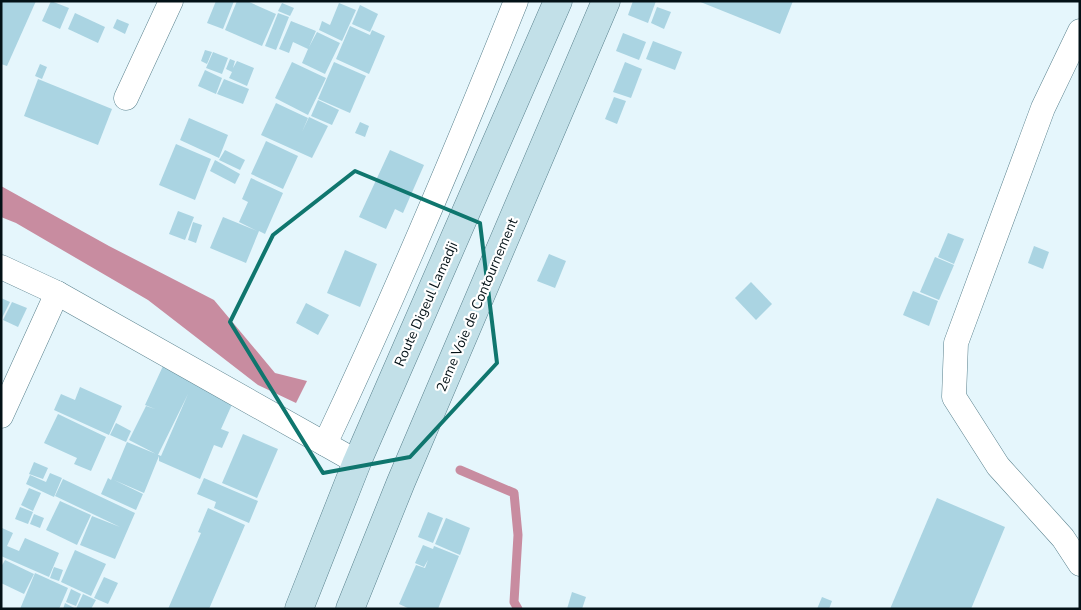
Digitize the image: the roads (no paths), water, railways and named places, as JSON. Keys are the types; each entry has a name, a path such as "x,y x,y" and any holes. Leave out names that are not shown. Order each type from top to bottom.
{"main road":[{"name":"Route Digeul Lamadji","path":"299,609 357,462 558,1"},
{"name":"2eme Voie de Contournement","path":"350,609 606,1"}],"street":[{"path":"126,98 171,1"},
{"path":"325,444 373,342 440,188 516,1"},
{"path":"1080,32 1043,108 956,343 954,397 998,466 1063,538 1080,564"},
{"path":"1,267 57,293 357,462"},
{"path":"1,416 57,293"}],"waterway":[{"path":"460,470 514,493 518,535 514,602 518,609"}]}
